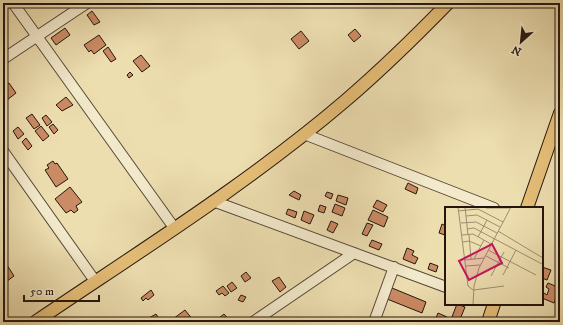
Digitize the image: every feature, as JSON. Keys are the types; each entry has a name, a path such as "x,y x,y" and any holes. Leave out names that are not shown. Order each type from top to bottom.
{"main road":[{"path":"35,322 175,228 304,134 345,101 389,62 448,3"},
{"path":"527,207 560,113"},
{"path":"488,322 494,305"}],"street":[{"path":"13,3 175,228"},
{"path":"3,59 87,3"},
{"path":"304,134 491,207"},
{"path":"3,151 95,281"},
{"path":"213,201 445,287"},
{"path":"252,322 354,253"},
{"path":"374,322 394,267"}],"building":[{"path":"92,11 100,22 94,25 87,15"},
{"path":"65,28 70,35 56,45 51,38"},
{"path":"355,29 361,36 354,42 348,35"},
{"path":"301,31 309,41 299,49 291,39"},
{"path":"99,35 106,45 94,54 91,50 89,52 84,45"},
{"path":"108,47 116,59 111,62 103,51"},
{"path":"141,55 150,66 142,72 133,61"},
{"path":"130,72 133,75 129,78 127,75"},
{"path":"9,83 16,93 7,100 3,95 3,87"},
{"path":"66,97 73,105 62,111 56,105"},
{"path":"32,114 40,125 34,129 26,118"},
{"path":"46,115 52,122 47,126 42,118"},
{"path":"53,124 58,130 54,134 49,127"},
{"path":"41,126 49,136 43,141 35,131"},
{"path":"18,127 24,134 18,139 13,131"},
{"path":"26,138 32,146 28,150 22,142"},
{"path":"53,161 55,164 57,163 68,179 56,187 45,170 49,168 47,165"},
{"path":"408,183 418,188 416,194 405,189"},
{"path":"70,187 82,202 76,206 78,210 74,213 71,210 66,213 55,199"},
{"path":"294,191 301,195 299,200 289,195"},
{"path":"327,192 333,194 331,199 325,196"},
{"path":"338,195 348,198 346,205 336,201"},
{"path":"377,200 387,205 383,212 373,207"},
{"path":"335,204 345,208 342,216 332,212"},
{"path":"320,205 326,207 324,213 318,211"},
{"path":"288,209 297,212 295,218 286,214"},
{"path":"373,210 388,217 384,227 368,220"},
{"path":"304,211 314,215 310,224 301,220"},
{"path":"331,221 338,224 333,233 327,230"},
{"path":"367,223 373,225 367,236 362,234"},
{"path":"442,224 445,226 445,235 439,233"},
{"path":"372,240 382,244 379,250 369,246"},
{"path":"407,248 414,251 412,255 418,258 415,264 403,259"},
{"path":"430,263 438,266 436,272 428,269"},
{"path":"7,265 14,276 3,284 3,268"},
{"path":"543,267 551,270 547,280 543,278"},
{"path":"246,272 251,278 245,282 241,276"},
{"path":"279,277 286,287 280,292 272,281"},
{"path":"232,282 237,288 231,292 227,286"},
{"path":"548,283 560,288 554,303 543,298 544,293 547,295 549,289 546,287"},
{"path":"223,286 229,293 225,296 222,293 219,295 216,291"},
{"path":"392,288 426,302 422,313 387,299"},
{"path":"151,290 154,295 148,300 146,298 143,301 141,298"},
{"path":"241,295 246,297 243,302 238,300"},
{"path":"457,305 465,307 459,322 450,322"},
{"path":"185,310 193,320 190,322 169,322"},
{"path":"438,313 447,317 444,322 436,318"},
{"path":"156,314 161,322 142,322"},
{"path":"224,314 231,322 222,322 219,318"}]}
